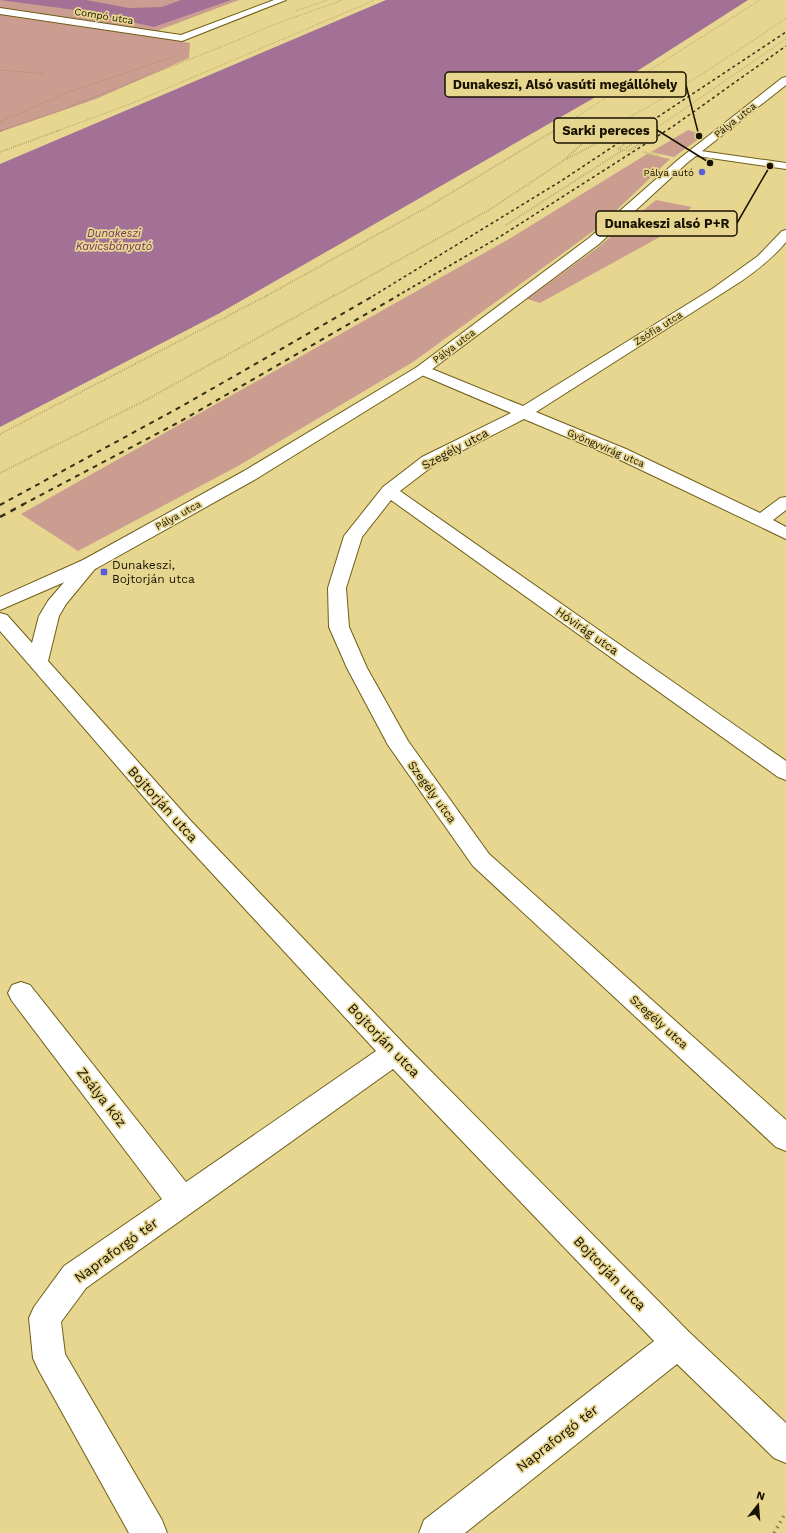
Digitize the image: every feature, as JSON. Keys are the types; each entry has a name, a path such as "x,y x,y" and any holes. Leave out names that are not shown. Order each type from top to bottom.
{"street":[{"name":"Compó utca","path":"0,11 182,38 282,0"},
{"name":"Pálya utca","path":"0,604 90,564 250,475 422,370 594,241 694,153 786,80"},
{"path":"694,153 786,166"},
{"name":"Zsófia utca","path":"523,413 734,281 768,254 786,234"},
{"name":"Gyöngyvirág utca","path":"422,370 620,453 761,520 786,534"},
{"name":"Szegély utca","path":"523,413 428,461 389,491 354,536 337,588 339,627 357,668 399,745 481,860 786,1138"},
{"name":"Hóvirág utca","path":"389,491 786,772"},
{"path":"761,520 786,502"},
{"name":"Pálya utca","path":"38,661 49,616 58,601 90,564"},
{"name":"Bojtorján utca","path":"0,619 182,826 395,1053 678,1343 786,1446"},
{"path":"13,634 32,634 47,626"},
{"name":"Zsálya köz","path":"21,993 183,1202"},
{"name":"Napraforgó tér","path":"149,1533 49,1358 45,1318 75,1277 395,1053"},
{"name":"Napraforgó tér","path":"437,1533 678,1343"}],"path":[{"path":"0,131 66,108 241,39 268,26 300,17 342,0"},
{"path":"0,152 130,104 375,0"},
{"path":"0,434 268,296 432,204 555,131 760,0"},
{"path":"300,17 304,9"},
{"path":"563,161 585,141 633,116 713,68 786,18"},
{"path":"629,149 626,148 786,39"},
{"path":"0,122 26,109 181,54"},
{"path":"0,70 45,74"},
{"path":"0,473 144,401 489,210 563,161 597,143 633,116"},
{"path":"632,139 643,142 629,152 623,150 618,149 632,139"},
{"path":"506,225 623,150"},
{"path":"642,152 663,156"},
{"path":"774,1533 786,1512"}],"shaded area":[{"path":"0,0 239,0 159,30 167,39 190,43 189,58 96,99 0,132"},
{"path":"688,130 704,135 674,157 651,152"},
{"path":"647,154 670,159 599,227 413,362 238,466 78,551 21,514 509,239"},
{"path":"656,200 692,207 658,238 540,303 527,299 597,248"}],"water":[{"path":"0,0 86,0 129,8 162,7 181,0 231,0 154,27 83,11"},
{"name":"Dunakeszi Kavicsbányató","path":"386,0 748,0 606,91 218,314 0,427 0,164"}],"railway":[{"path":"373,296 561,181 786,32"},
{"path":"397,296 501,236 675,125 786,46"},
{"path":"0,505 184,405 375,295"},
{"path":"22,505 181,421 399,295"},
{"path":"0,517 24,504"}],"place":[{"name":"Dunakeszi, Alsó vasúti megállóhely","path":"699,136"},
{"name":"Sarki pereces","path":"710,163"},
{"name":"Dunakeszi alsó P+R","path":"770,166"},
{"name":"Pálya autó","path":"702,172"},
{"name":"Dunakeszi, Bojtorján utca","path":"104,572"}]}
